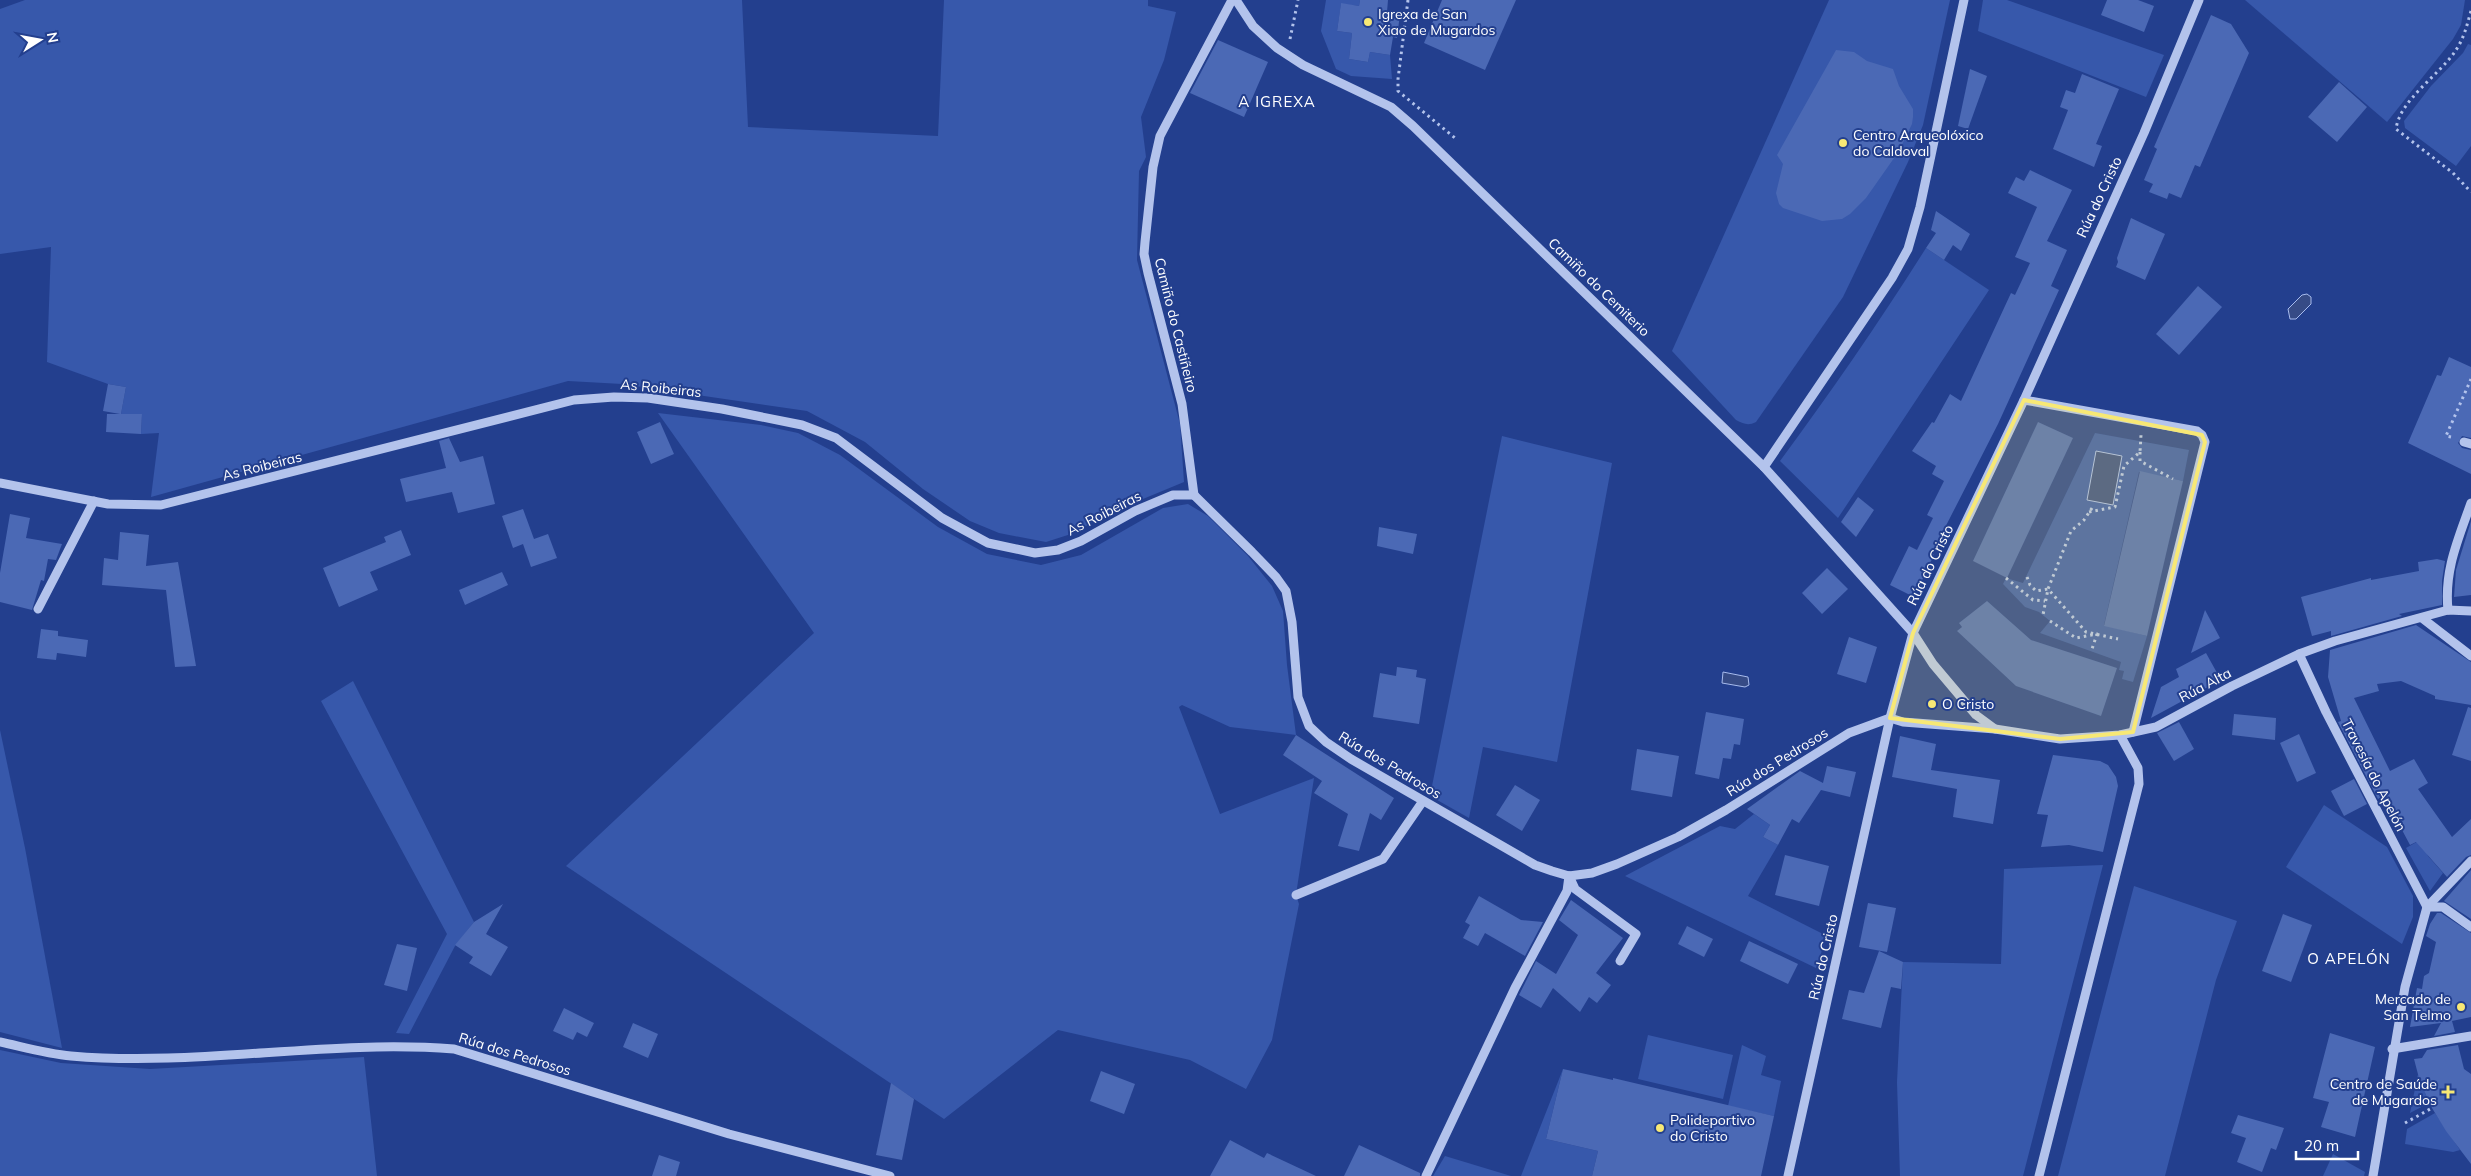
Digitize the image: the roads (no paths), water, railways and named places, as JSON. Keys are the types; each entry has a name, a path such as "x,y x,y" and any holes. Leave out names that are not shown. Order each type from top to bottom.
{"street":[{"name":"Camiño do Castiñeiro","path":"1194,495 1182,404 1144,254 1153,167 1160,136 1232,0"},
{"name":"Camiño do Cemiterio","path":"1236,0 1253,26 1277,48 1287,55 1391,107 1413,126 1764,467 1913,633"},
{"path":"1764,467 1892,278 1908,250 1920,207 1964,0"},
{"name":"Rúa do Cristo","path":"1788,1176 1890,718 1913,633 2024,400 2144,133 2200,0"},
{"name":"As Roibeiras","path":"0,483 108,504 161,504 574,400 614,397 648,398 722,409 802,425 836,438 942,518 988,543 1036,554 1058,550 1081,541 1135,511 1173,495 1194,495"},
{"path":"2024,400 2197,431 2202,435 2205,442 2134,732"},
{"name":"Rúa dos Pedrosos","path":"1194,495 1276,577 1286,591 1292,622 1298,696 1309,726 1326,742 1423,801 1535,865 1569,876 1592,873 1678,837 1726,810 1828,744 1849,733 1890,718"},
{"path":"38,609 94,501"},
{"path":"2448,610 2446,591 2450,562 2471,503"},
{"name":"Rúa Alta","path":"1890,718 1903,722 1995,729 2060,739 2134,732 2156,727 2232,686 2299,654 2384,626 2448,610 2471,611"},
{"path":"2422,618 2471,656"},
{"name":"Rúa Alta","path":"1913,633 1933,664 1976,715 1995,729"},
{"name":"Travesía do Apelón","path":"2299,654 2326,712 2427,907"},
{"path":"2039,1176 2139,784 2138,768 2120,734"},
{"path":"1296,895 1383,859 1423,801"},
{"path":"2373,1176 2392,1049 2405,987 2427,907 2471,861"},
{"path":"1569,876 1575,889 1636,934 1620,961"},
{"path":"1426,1176 1515,988 1567,891 1569,876"},
{"path":"2427,907 2443,907 2471,926"},
{"path":"2392,1049 2471,1036"},
{"name":"Rúa dos Pedrosos","path":"0,1042 70,1056 144,1059 192,1058 370,1046 454,1048 729,1134 890,1176"}],"place":[{"name":"Igrexa de San Xiao de Mugardos","path":"1368,22"},
{"name":"Centro Arqueolóxico do Caldoval","path":"1843,143"},
{"name":"O Cristo","path":"1932,704"},
{"name":"Mercado de San Telmo","path":"2461,1007"},
{"name":"Centro de Saúde de Mugardos","path":"2448,1092"},
{"name":"Polideportivo do Cristo","path":"1660,1128"}],"district":[{"name":"A IGREXA","path":"1277,101"},
{"name":"O APELÓN","path":"2349,958"}]}
